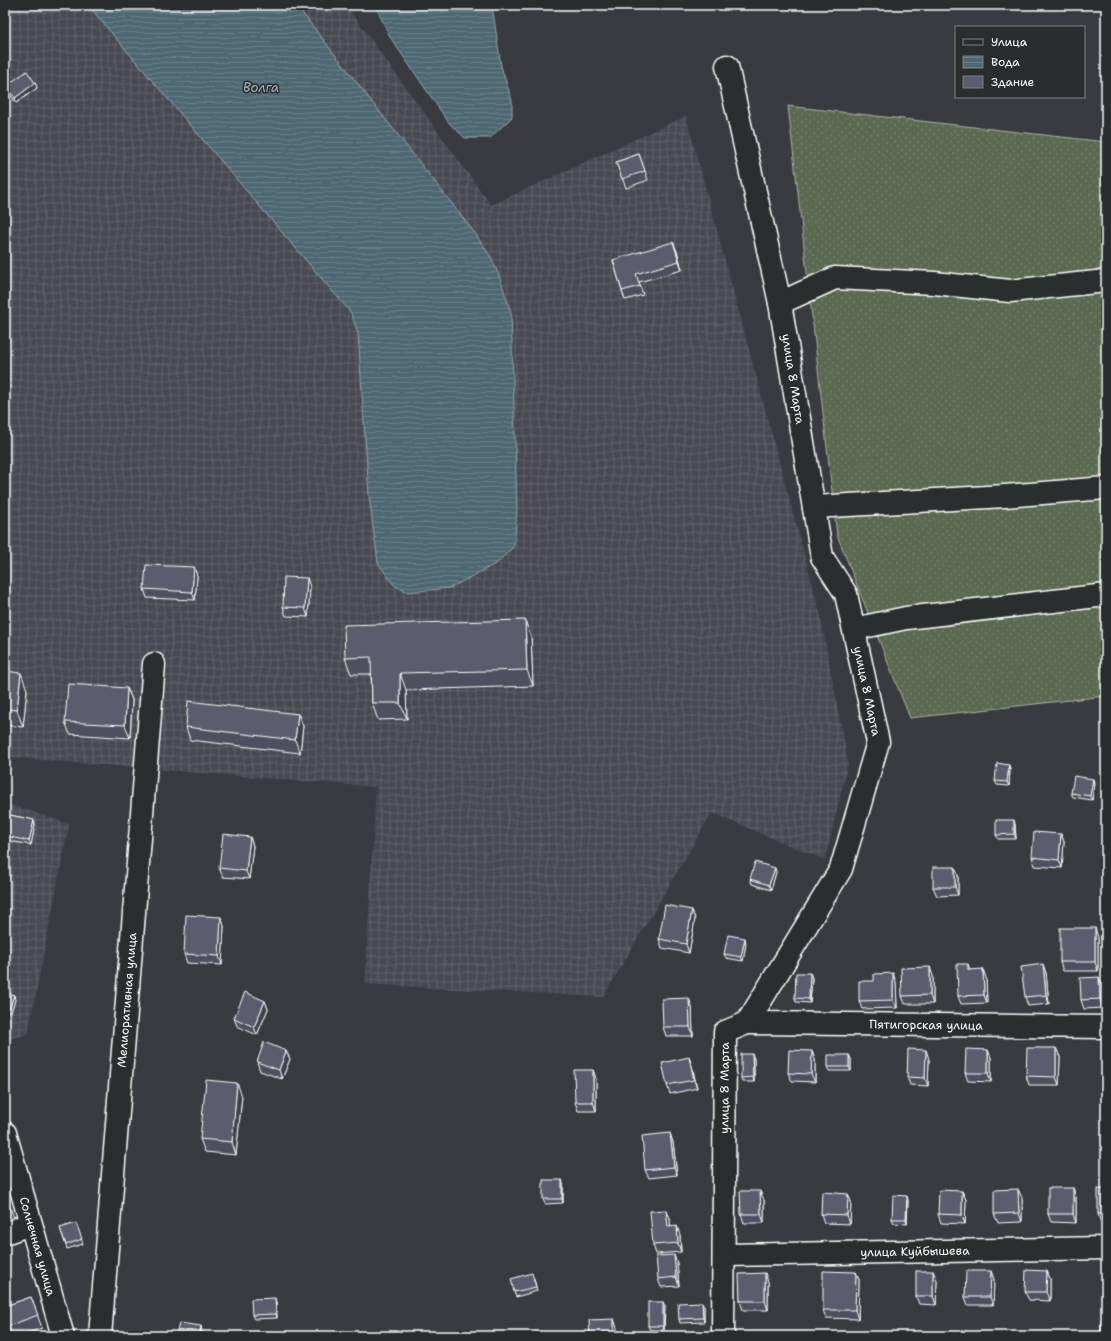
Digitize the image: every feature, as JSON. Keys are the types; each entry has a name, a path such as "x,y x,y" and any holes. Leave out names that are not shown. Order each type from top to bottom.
{"street":[{"name":"улица 8 Марта","path":"723,1336 725,1032 747,1023 841,869 878,742 846,594 822,557 780,303 727,66"},
{"path":"780,303 835,278 934,283 1010,291 1106,282"},
{"path":"814,507 1005,496 1106,488"},
{"path":"854,629 906,618 1106,595"},
{"name":"Мелиоративная улица","path":"100,1336 154,664"},
{"name":"Пятигорская улица","path":"747,1023 1106,1027"},
{"name":"Солнечная улица","path":"5,1133 62,1336"},
{"path":"5,1233 30,1224"},
{"name":"улица Куйбышева","path":"724,1255 1106,1248"}],"shaded area":[{"path":"5,5 346,5 491,205 686,116 820,613 848,763 825,860 712,813 603,997 365,984 376,787 5,757"},
{"path":"5,803 69,824 28,1034 5,1040"}],"green space":[{"path":"788,106 1106,142 1106,696 910,718 837,535"}],"water":[{"name":"Волга","path":"89,5 296,5 474,232 491,257 500,278 511,313 517,509 514,546 497,563 450,588 408,592 394,585 378,563 369,496 358,333 351,313"},
{"path":"375,5 492,5 501,66 512,101 512,117 490,138 465,138 449,123 390,37"}],"building":[{"path":"27,71 35,83 15,98 6,86"},
{"path":"639,154 645,171 622,179 616,162"},
{"path":"673,242 679,261 636,274 640,286 622,291 613,260"},
{"path":"146,565 194,567 192,592 144,589"},
{"path":"284,577 307,578 305,608 283,607"},
{"path":"525,620 527,670 400,673 400,703 372,703 371,657 345,658 344,625"},
{"path":"5,671 21,673 17,710 5,709"},
{"path":"68,684 127,688 125,725 65,722"},
{"path":"188,701 298,714 295,740 186,727"},
{"path":"997,763 1009,765 1007,782 995,781"},
{"path":"1074,776 1093,779 1090,796 1071,793"},
{"path":"5,814 34,820 29,841 5,836"},
{"path":"996,820 1014,820 1014,834 996,835"},
{"path":"1034,832 1061,834 1059,860 1032,857"},
{"path":"223,834 250,837 246,871 219,868"},
{"path":"755,862 775,868 769,885 750,879"},
{"path":"933,867 955,867 955,887 933,887"},
{"path":"665,905 692,910 686,944 659,939"},
{"path":"186,915 221,917 219,956 184,954"},
{"path":"1060,928 1095,928 1095,962 1060,962"},
{"path":"728,935 745,938 741,957 724,954"},
{"path":"957,964 968,964 968,970 983,969 984,995 958,996"},
{"path":"1043,964 1046,995 1025,997 1021,967"},
{"path":"930,967 930,995 902,996 901,968"},
{"path":"796,973 810,973 809,999 795,998"},
{"path":"893,973 893,1000 859,1001 859,981 874,981 874,974"},
{"path":"1099,977 1100,999 1081,1000 1080,978"},
{"path":"5,992 14,995 6,1019 5,1019"},
{"path":"245,992 265,1001 254,1027 234,1018"},
{"path":"689,998 690,1027 663,1027 662,999"},
{"path":"264,1042 286,1051 279,1070 257,1062"},
{"path":"1027,1048 1056,1048 1056,1077 1026,1076"},
{"path":"908,1049 926,1050 925,1078 907,1077"},
{"path":"966,1049 988,1050 988,1073 965,1073"},
{"path":"789,1050 812,1051 811,1074 788,1073"},
{"path":"741,1054 752,1054 753,1077 741,1078"},
{"path":"828,1055 849,1055 849,1067 828,1067"},
{"path":"689,1057 694,1080 667,1085 662,1063"},
{"path":"574,1070 593,1070 593,1102 575,1102"},
{"path":"206,1080 237,1083 232,1142 200,1139"},
{"path":"670,1133 674,1167 645,1170 642,1136"},
{"path":"543,1180 562,1180 562,1199 543,1199"},
{"path":"1048,1188 1073,1188 1073,1214 1048,1214"},
{"path":"1018,1189 1019,1213 994,1214 994,1190"},
{"path":"1098,1189 1106,1189 1106,1214 1098,1214"},
{"path":"939,1190 962,1191 962,1215 938,1214"},
{"path":"740,1191 760,1191 761,1214 741,1214"},
{"path":"822,1192 848,1194 847,1215 821,1214"},
{"path":"5,1193 8,1201 5,1202"},
{"path":"893,1195 907,1196 906,1219 892,1219"},
{"path":"666,1210 668,1227 677,1226 678,1243 653,1245 650,1211"},
{"path":"76,1223 82,1239 66,1245 60,1228"},
{"path":"674,1255 676,1277 658,1279 656,1256"},
{"path":"1026,1270 1047,1271 1046,1292 1025,1292"},
{"path":"823,1271 856,1272 855,1310 823,1310"},
{"path":"916,1271 933,1271 933,1296 916,1296"},
{"path":"966,1271 991,1271 990,1297 965,1297"},
{"path":"532,1273 536,1287 514,1292 511,1279"},
{"path":"765,1273 765,1301 740,1301 739,1274"},
{"path":"1105,1274 1106,1307 1103,1307"},
{"path":"31,1297 38,1315 8,1326 12,1336 5,1336 5,1306"},
{"path":"275,1298 276,1314 252,1315 251,1299"},
{"path":"648,1302 663,1302 663,1326 648,1326"},
{"path":"702,1302 703,1318 679,1319 678,1303"},
{"path":"614,1319 614,1336 590,1336 589,1320"},
{"path":"1101,1320 1106,1320 1106,1336 1101,1336"},
{"path":"179,1323 201,1326 199,1336 176,1336"}]}
